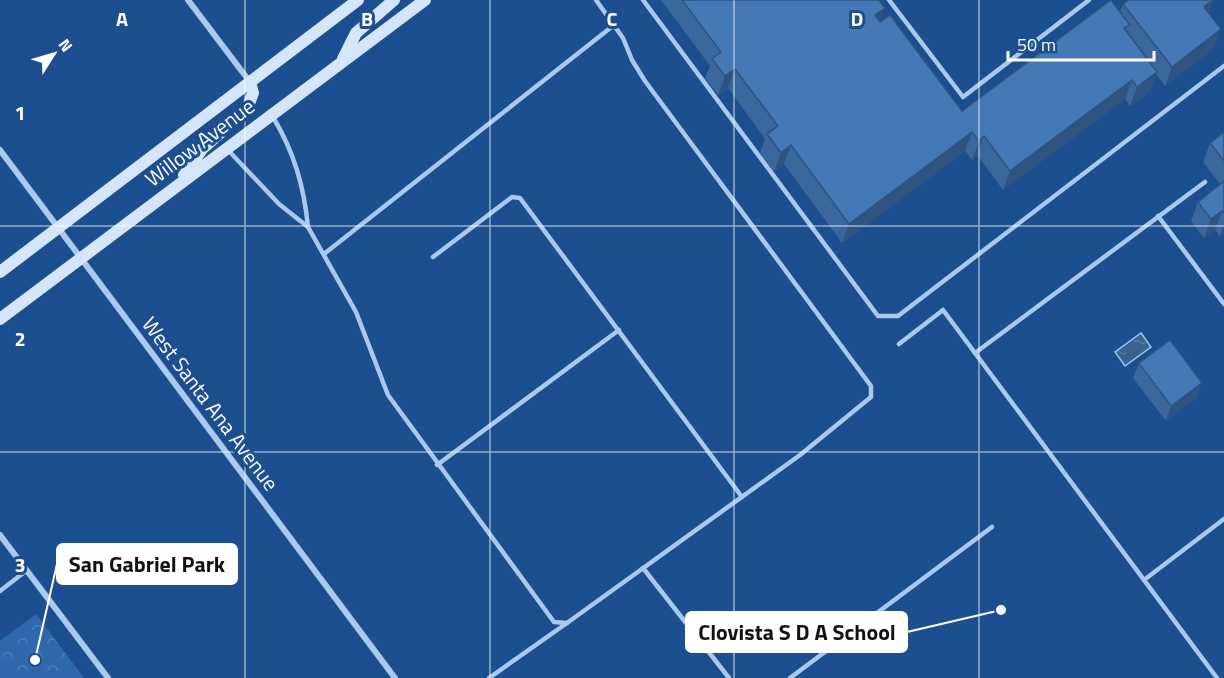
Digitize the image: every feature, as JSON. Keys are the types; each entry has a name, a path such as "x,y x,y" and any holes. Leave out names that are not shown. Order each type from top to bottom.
{"main road":[{"name":"Willow Avenue","path":"0,272 358,0"},
{"path":"343,59 356,33 394,0"},
{"name":"Willow Avenue","path":"0,319 343,59 425,0"},
{"path":"176,186 202,149 247,109 253,93 250,82"}],"street":[{"path":"188,0 250,82"},
{"name":"West Santa Ana Avenue","path":"0,150 394,678"},
{"path":"0,535 108,678"}],"lane":[{"path":"489,678 742,497 871,398 871,386 645,81 614,25 596,0"},
{"path":"643,0 878,316 898,316 1224,66"},
{"path":"889,0 963,97 1089,0"},
{"path":"324,254 614,25"},
{"path":"271,114 290,146 304,191 308,227"},
{"path":"226,148 279,204 308,227 356,312 388,395 554,622 567,623"},
{"path":"975,353 1205,182"},
{"path":"433,257 512,197 520,198 742,497"},
{"path":"1158,216 1224,304"},
{"path":"899,344 944,310 1217,678"},
{"path":"437,465 619,330"},
{"path":"1144,580 1224,519"},
{"path":"790,678 992,527"},
{"path":"643,568 729,678"},
{"path":"0,591 27,570"}],"green space":[{"path":"36,614 84,678 0,678 0,641"}],"water":[{"path":"1141,333 1151,347 1125,366 1115,352"}],"building":[{"path":"682,0 879,0 885,8 875,15 880,22 890,15 962,111 1111,0 1130,25 1124,28 1157,72 1137,87 1132,80 1010,171 984,136 979,141 972,132 849,224 791,145 781,153 767,134 778,126 735,69 725,76 712,59 721,52"},
{"path":"1129,0 1213,0 1204,7 1221,29 1172,67 1123,4"},
{"path":"1224,132 1224,161 1210,143"},
{"path":"1224,181 1224,213 1222,211 1211,219 1198,202"},
{"path":"1170,340 1202,383 1171,406 1139,363"}],"place":[{"name":"Clovista S D A School","path":"1001,610"},
{"name":"San Gabriel Park","path":"35,660"}]}
